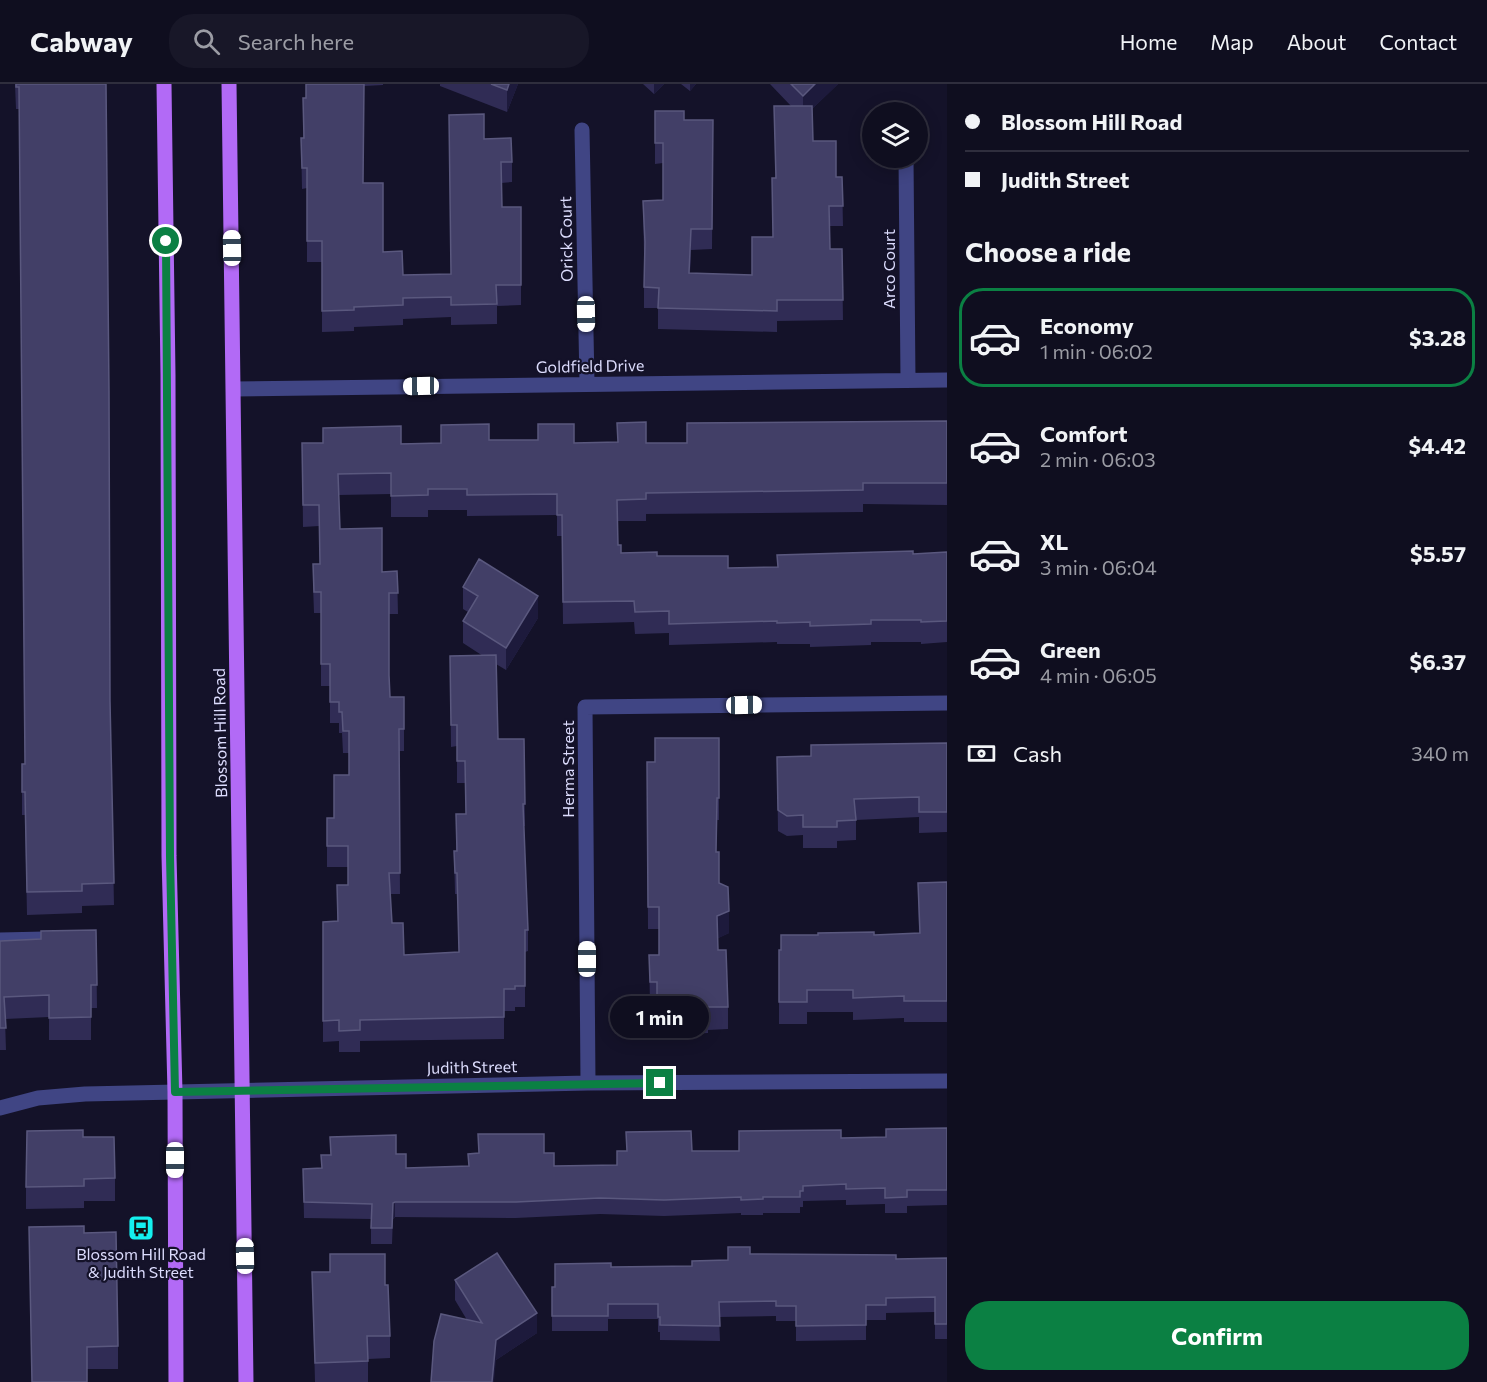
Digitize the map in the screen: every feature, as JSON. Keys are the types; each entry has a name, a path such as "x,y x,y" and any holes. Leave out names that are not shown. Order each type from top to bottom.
{"main road":[{"path":"164,84 168,375 169,844 175,1092 176,1382"},
{"name":"Blossom Hill Road","path":"229,84 246,1382"}],"street":[{"name":"Orick Court","path":"582,130 587,383"},
{"name":"Arco Court","path":"906,168 908,380"},
{"name":"Goldfield Drive","path":"234,389 947,380"},
{"name":"Herma Street","path":"588,1083 585,707 947,703"},
{"path":"0,940 56,939"},
{"name":"Judith Street","path":"0,1108 38,1098 73,1095 242,1090 588,1083 947,1081"}],"building":[{"path":"16,84 106,84 110,701 114,883 82,884 82,891 27,892 25,792 22,792 22,764 25,764 19,87 16,87"},
{"path":"306,84 364,84 363,183 383,183 383,252 402,251 403,275 451,274 449,115 484,114 484,139 511,138 512,162 501,162 502,207 521,207 521,285 496,285 497,304 451,305 451,297 403,298 403,305 322,311 322,241 307,241 307,168 302,168 301,138 304,138 303,98 306,98"},
{"path":"491,84 509,84 507,90"},
{"path":"791,84 815,84 803,96"},
{"path":"774,106 812,106 813,141 836,141 836,177 842,177 843,206 829,206 830,249 842,249 843,300 777,300 777,311 658,308 659,288 644,287 643,201 663,200 663,143 655,143 655,111 684,111 684,120 713,120 712,229 691,229 689,273 752,275 752,237 773,237 772,178 776,178"},
{"path":"947,421 947,483 863,483 863,490 646,493 646,499 617,500 618,545 621,545 621,553 657,552 657,556 728,556 728,568 778,567 777,555 947,552 947,621 871,620 871,624 810,626 810,622 777,623 777,621 669,624 669,611 635,612 634,601 563,602 562,515 557,515 557,494 467,495 467,489 428,489 428,495 391,496 391,473 338,474 340,529 382,528 382,572 397,571 398,593 389,593 389,675 390,697 404,697 404,729 399,729 400,873 389,873 392,923 403,923 404,955 459,952 457,873 455,873 454,851 457,851 456,814 466,814 465,761 457,761 457,725 451,725 450,656 496,655 498,739 524,739 525,804 523,804 528,930 525,930 525,986 504,989 504,1017 360,1020 360,1030 339,1031 339,1020 323,1021 323,922 338,921 337,885 348,885 348,846 327,846 327,818 334,818 334,775 349,775 349,731 343,731 339,702 330,702 330,664 321,664 321,592 314,592 313,564 320,564 319,505 303,505 302,443 323,443 323,428 401,426 401,444 441,443 441,425 489,424 489,440 538,440 538,424 574,424 574,443 618,442 617,423 646,422 646,443 687,443 687,423"},
{"path":"479,559 538,596 506,648 463,621 478,596 463,587"},
{"path":"655,738 719,738 716,852 719,852 719,883 728,887 729,911 717,916 718,950 726,950 728,1007 708,1007 708,1011 657,1013 657,982 650,982 649,955 659,955 659,907 648,907 647,762 655,762"},
{"path":"947,743 947,812 919,812 919,797 854,799 856,820 837,821 837,827 803,827 803,815 787,816 778,810 777,757 811,756 811,745"},
{"path":"947,882 947,1001 904,1001 904,996 853,998 853,990 807,990 807,1002 779,1002 781,935 920,933 918,883"},
{"path":"96,930 97,985 91,985 91,1017 49,1018 49,995 4,997 6,1028 0,1028 0,941 41,939 41,931"},
{"path":"947,1128 947,1190 907,1190 907,1197 885,1198 885,1188 846,1189 846,1184 803,1186 800,1197 763,1197 763,1199 741,1200 741,1197 664,1200 600,1198 516,1202 395,1202 393,1203 392,1228 371,1228 372,1204 304,1202 303,1169 322,1168 321,1155 331,1155 330,1137 396,1135 396,1154 406,1154 406,1168 469,1166 468,1154 479,1153 478,1134 544,1134 544,1153 554,1153 554,1166 617,1165 617,1151 627,1151 626,1132 691,1131 692,1151 739,1151 739,1131 841,1130 841,1138 886,1137 886,1129"},
{"path":"83,1130 83,1137 114,1137 115,1178 84,1179 84,1186 26,1187 27,1131"},
{"path":"84,1226 84,1233 116,1232 118,1346 87,1347 87,1382 32,1382 29,1227"},
{"path":"728,1247 750,1247 750,1254 896,1255 896,1259 947,1258 947,1324 935,1324 935,1297 886,1298 886,1305 866,1305 866,1325 796,1326 796,1306 776,1306 776,1301 719,1302 720,1326 660,1325 658,1304 608,1304 608,1316 552,1316 555,1264 611,1263 611,1267 692,1266 692,1261 728,1260"},
{"path":"497,1253 537,1313 496,1340 492,1382 431,1382 434,1341 441,1314 482,1323 455,1280"},
{"path":"330,1254 385,1254 385,1285 388,1285 390,1336 367,1336 368,1361 315,1363 312,1272 330,1272"}],"place":[{"name":"Blossom Hill Road & Judith Street","path":"141,1228"}],"route":[{"path":"166,241 170,856 175,1092 660,1083"}]}
